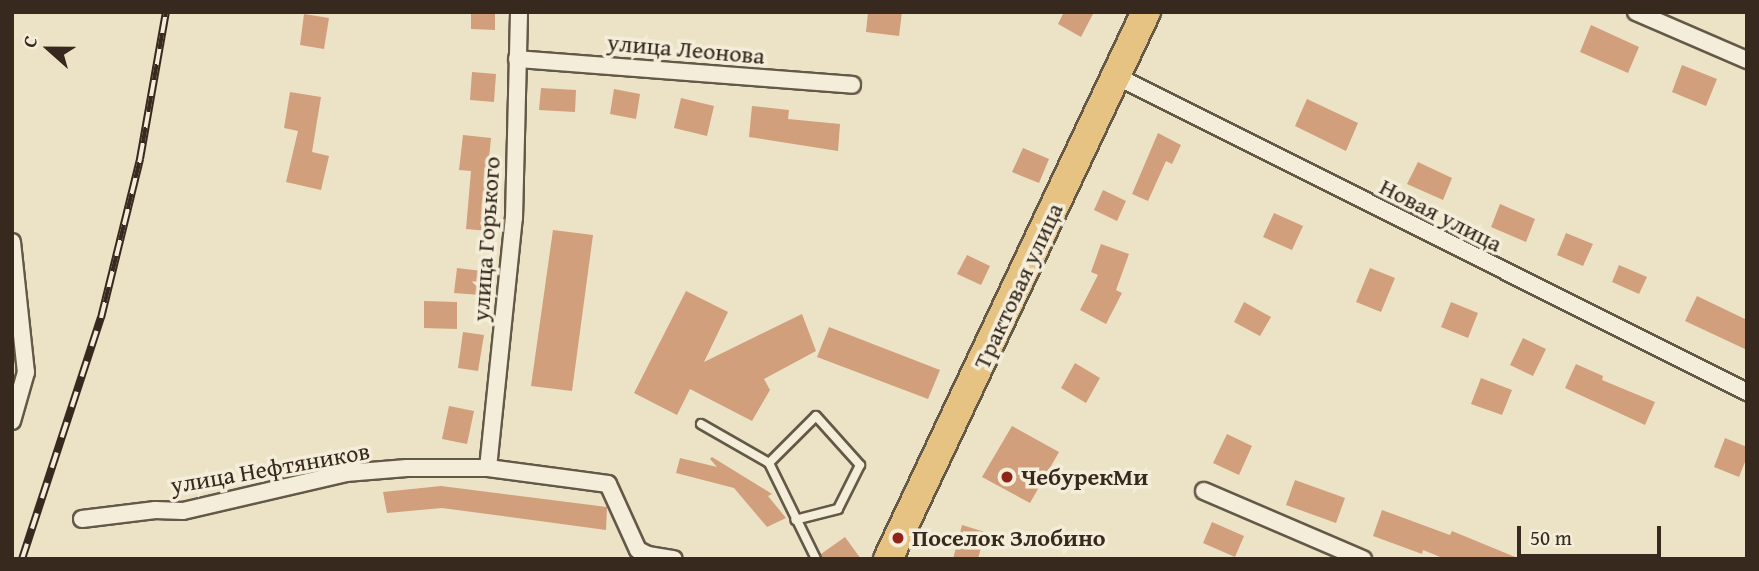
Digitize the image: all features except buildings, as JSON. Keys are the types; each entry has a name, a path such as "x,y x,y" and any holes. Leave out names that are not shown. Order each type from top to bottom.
{"highway":[{"name":"Трактовая улица","path":"888,559 1146,12"}],"street":[{"name":"улица Горького","path":"488,468 514,218 519,12"},
{"path":"1636,12 1747,61"},
{"name":"улица Леонова","path":"517,59 852,85"},
{"name":"Новая улица","path":"1116,76 1747,392"},
{"path":"12,242 26,372 12,421"},
{"name":"улица Нефтяников","path":"82,519 155,510 183,511 346,473 407,468 488,468 608,484 638,550 648,555 674,559"},
{"path":"1204,491 1363,559"}],"lane":[{"path":"769,463 816,416 860,465 838,509 795,520"},
{"path":"701,424 769,463 816,559"}],"railway":[{"path":"22,559 101,318 140,159 166,12"}],"place":[{"name":"ЧебурекМи","path":"1007,477"},
{"name":"Поселок Злобино","path":"898,538"}]}
